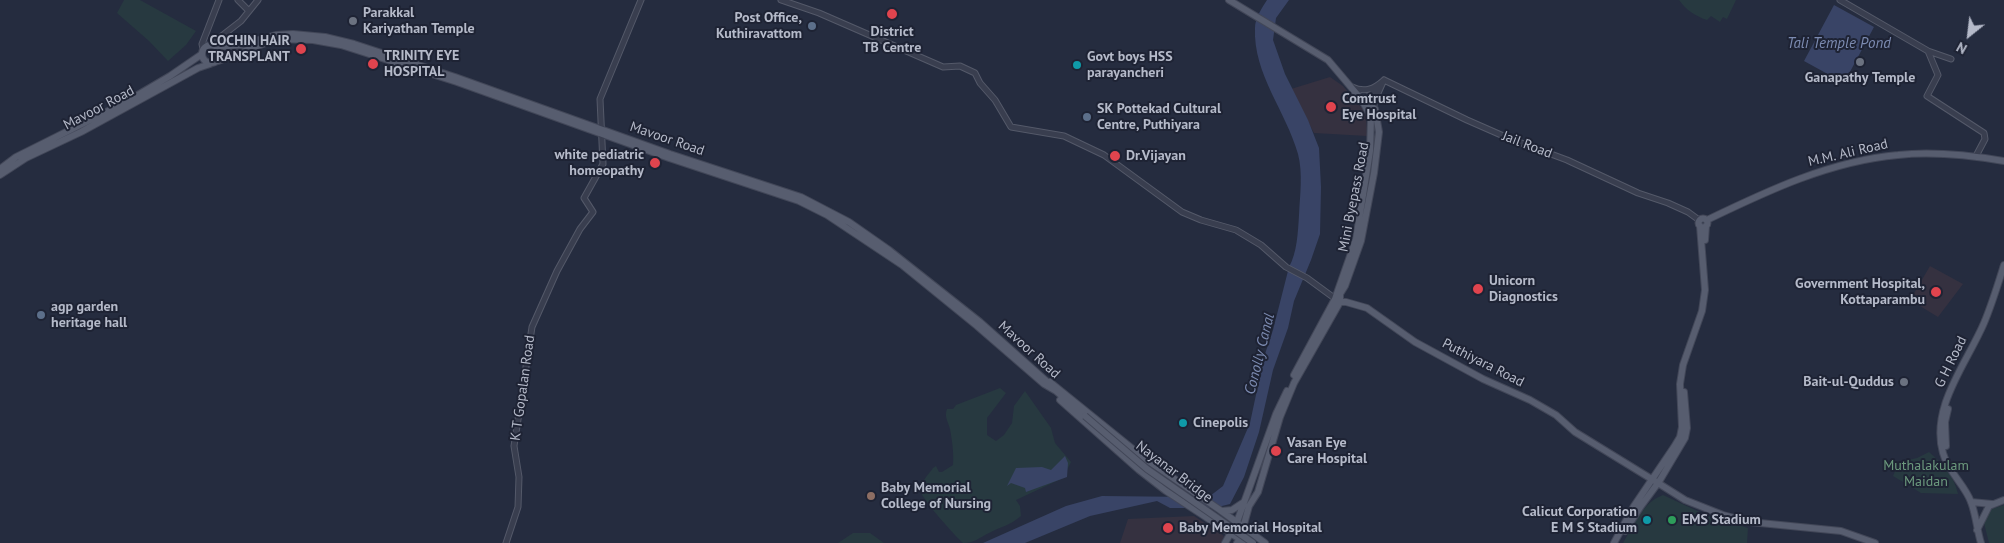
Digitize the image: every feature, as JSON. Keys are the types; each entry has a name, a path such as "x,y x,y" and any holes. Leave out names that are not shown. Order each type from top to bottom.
{"main road":[{"path":"1225,543 1237,522 1276,414 1294,374 1337,301 1356,239 1370,151 1371,117 1352,87 1328,60 1229,0"},
{"name":"Mavoor Road","path":"0,169 16,157 124,103 170,76 202,52 214,46 239,45 276,35 308,35 334,39 374,50 454,77 602,132"},
{"name":"Mavoor Road","path":"0,175 26,158 81,132 198,68 271,40 293,39 325,42 380,57 801,197 849,222 890,250 957,303 1085,416"},
{"path":"214,46 220,53 218,61"},
{"path":"202,52 204,60 210,64"},
{"path":"1361,99 1374,110"},
{"name":"Mini Byepass Road","path":"1239,541 1249,506 1258,492 1280,417 1294,382 1345,286 1361,241 1374,173 1379,132 1374,110"},
{"name":"M.M. Ali Road","path":"1703,223 1804,177 1851,163 1917,153 1976,156 2004,161"},
{"path":"1619,543 1685,438 1687,428 1683,376 1705,311 1707,291 1703,223"},
{"name":"G H Road","path":"1953,471 1948,466 1942,452 1941,418 1946,401 1984,322 2004,265"},
{"name":"G H Road","path":"1981,543 1971,502 1953,471 1946,450 1945,422 1949,405 1988,321 2004,276"},
{"name":"Puthiyara Road","path":"1337,301 1367,308 1415,342 1483,379 1530,400 1556,415 1575,432 1657,480 1685,500 1723,515 1750,522 1840,531 1875,543"},
{"path":"1045,382 1058,387 1144,458 1221,510 1265,543"},
{"path":"1045,382 1154,482 1239,541 1247,543"},
{"name":"Nayanar Bridge","path":"1085,416 1147,469 1252,543"},
{"path":"1154,482 1154,474 1164,472"},
{"path":"1614,543 1634,506 1657,480"},
{"path":"1977,530 1987,508 2004,500"},
{"path":"1221,510 1232,510 1244,502"},
{"path":"1971,502 1992,504"}],"street":[{"path":"202,52 202,44 219,0"},
{"path":"238,0 249,11"},
{"path":"214,46 241,22 258,0"},
{"path":"602,132 600,99 641,0"},
{"path":"781,0 819,13 943,67 960,66 975,73 980,83 995,100 1011,127 1064,136 1104,155 1182,212 1201,220 1236,230 1260,245 1286,267 1306,278 1337,301"},
{"path":"1840,0 1928,51 1951,58"},
{"path":"1928,51 1938,75 1926,96 1984,133 1985,139 1976,156"},
{"path":"1352,87 1368,90 1384,80"},
{"path":"1361,99 1370,96 1384,80"},
{"path":"1374,110 1374,102 1384,80"},
{"name":"Jail Road","path":"1384,80 1508,138 1567,160 1638,193 1668,203 1688,212 1703,223"},
{"name":"K T Gopalan Road","path":"506,543 518,508 519,477 514,446 532,327 557,271 580,229 593,212 584,198 603,164 602,132"}],"shaded area":[{"name":"Comtrust Eye Hospital","path":"1330,77 1343,86 1366,113 1367,136 1314,133 1291,89"},
{"name":"Government Hospital, Kottaparambu","path":"1930,266 1963,284 1938,317 1910,300"},
{"name":"Baby Memorial Hospital","path":"1194,516 1224,536 1221,543 1120,543 1128,519"}],"green space":[{"path":"124,0 140,0 196,31 186,45 168,61 149,41 117,13"},
{"path":"1679,0 1736,0 1727,19 1723,17 1720,22 1711,16 1707,20 1695,15"},
{"path":"1000,388 1006,393 987,418 987,435 996,441 1004,435 1012,423 1014,406 1025,391 1051,428 1055,443 1071,462 1063,478 1016,500 1020,506 1021,516 1017,519 976,540 963,543 927,502 921,492 921,485 936,466 939,472 942,472 953,465 950,429 946,417 947,409 953,409 956,405"},
{"name":"Muthalakulam Maidan","path":"1929,452 1947,471 1954,482 1958,494 1921,493 1893,476 1899,462 1917,458"},
{"name":"EMS Stadium","path":"1663,495 1708,516 1748,528 1747,543 1623,543 1649,503"},
{"path":"2004,505 2004,543 1989,543 1984,523 1991,509"},
{"path":"853,533 870,533 884,543 838,543"}],"water":[{"name":"Conolly Canal","path":"1267,0 1289,0 1276,18 1273,40 1285,74 1308,120 1319,148 1321,187 1320,234 1294,301 1288,328 1273,370 1259,432 1244,477 1230,504 1214,508 1170,508 1157,501 1090,516 1025,543 983,543 1066,506 1102,496 1210,496 1223,486 1250,423 1264,357 1292,261 1298,228 1300,161 1293,138 1265,77 1256,45 1256,21"},
{"name":"Tali Temple Pond","path":"1834,5 1874,27 1844,83 1804,61"},
{"path":"1065,456 1068,463 1067,477 1026,492 1025,488 1011,483 1007,486 1016,468 1042,467 1051,470"}],"place":[{"name":"District TB Centre","path":"892,14"},
{"name":"Parakkal Kariyathan Temple","path":"353,21"},
{"name":"Post Office, Kuthiravattom","path":"812,26"},
{"name":"COCHIN HAIR TRANSPLANT","path":"301,49"},
{"name":"Ganapathy Temple","path":"1860,62"},
{"name":"TRINITY EYE HOSPITAL","path":"373,64"},
{"name":"Govt boys HSS parayancheri","path":"1077,65"},
{"name":"Comtrust Eye Hospital","path":"1331,107"},
{"name":"SK Pottekad Cultural Centre, Puthiyara","path":"1087,117"},
{"name":"Dr.Vijayan","path":"1115,156"},
{"name":"white pediatric homeopathy","path":"655,163"},
{"name":"Unicorn Diagnostics","path":"1478,289"},
{"name":"Government Hospital, Kottaparambu","path":"1936,292"},
{"name":"agp garden heritage hall","path":"41,315"},
{"name":"Bait-ul-Quddus","path":"1904,382"},
{"name":"Cinepolis","path":"1183,423"},
{"name":"Vasan Eye Care Hospital","path":"1276,451"},
{"name":"Baby Memorial College of Nursing","path":"871,496"},
{"name":"Calicut Corporation E M S Stadium","path":"1647,520"},
{"name":"EMS Stadium","path":"1672,520"},
{"name":"Baby Memorial Hospital","path":"1168,528"}]}
